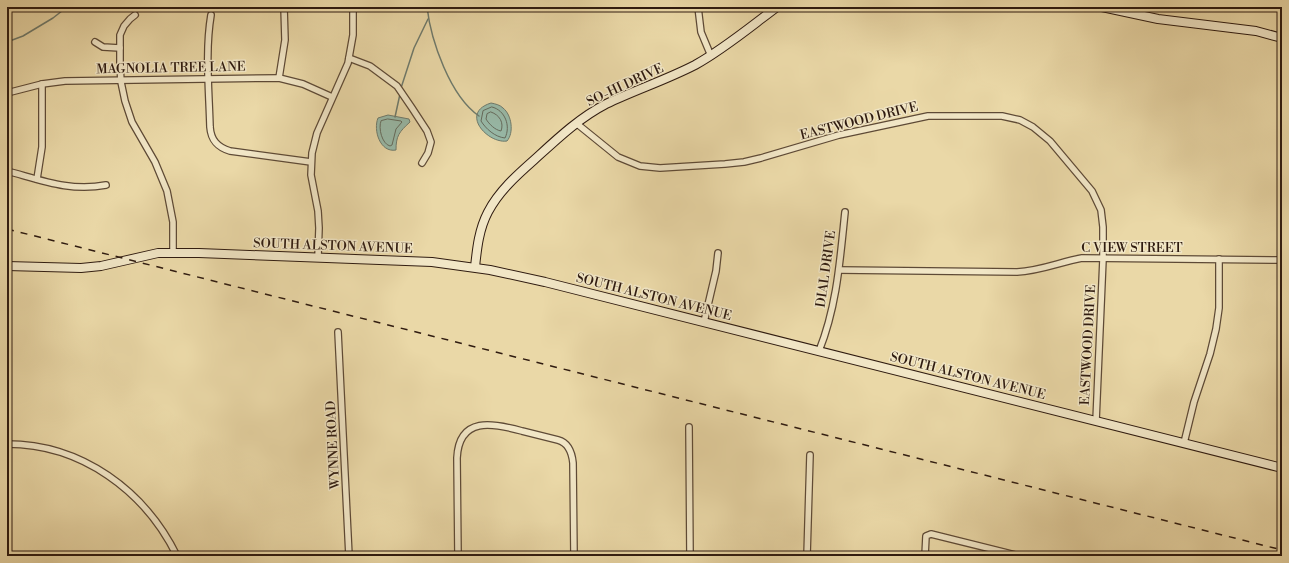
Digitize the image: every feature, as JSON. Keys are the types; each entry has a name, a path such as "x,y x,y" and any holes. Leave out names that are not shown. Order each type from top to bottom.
{"street":[{"path":"279,78 285,40 284,7"},
{"path":"318,257 320,228 313,191 311,162 312,153 317,133 349,58 353,35 353,7"},
{"path":"698,7 701,32 711,56"},
{"name":"SO-HI DRIVE","path":"475,267 480,234 488,212 495,201 520,173 563,133 595,110 676,75 711,56 777,7"},
{"path":"1102,7 1158,19 1256,31 1282,38"},
{"path":"211,15 208,32 211,135 218,145 230,151 311,162"},
{"path":"135,16 130,19 122,30 120,48 121,80 125,101 132,122 157,167 167,192 173,222 173,252"},
{"path":"95,42 104,47 120,48"},
{"path":"349,58 370,66 397,86 427,131 431,142 428,153 422,163"},
{"name":"MAGNOLIA TREE LANE","path":"7,93 42,84 65,81 279,78 303,84 332,97"},
{"path":"37,179 42,147 42,84"},
{"name":"EASTWOOD DRIVE","path":"576,123 618,157 640,166 660,168 725,164 750,160 839,135 919,117 979,116 1010,118 1033,126 1045,136 1092,191 1101,210 1103,227 1103,259 1096,421"},
{"path":"7,171 65,187 83,188 106,185"},
{"name":"DIAL DRIVE","path":"819,351 832,312 840,270 845,212"},
{"name":"SOUTH ALSTON AVENUE","path":"7,266 81,268 101,266 173,252 432,262 475,267 501,272 704,322 1282,468"},
{"path":"704,322 716,271 718,253"},
{"path":"1184,443 1194,402 1210,354 1216,329 1219,308 1219,259"},
{"name":"C VIEW STREET","path":"840,270 1018,272 1035,270 1072,260 1282,260"},
{"name":"WYNNE ROAD","path":"338,332 349,556"},
{"path":"458,556 458,448 461,439 467,432 478,426 487,424 504,426 562,441 570,450 573,464 574,556"},
{"path":"689,427 690,556"},
{"path":"7,444 52,450 85,462 109,476 134,495 145,507 163,530 177,556"},
{"path":"807,556 810,455"},
{"path":"925,556 926,536 928,534 1020,556"}],"water":[{"path":"491,103 502,107 510,119 511,133 507,141 500,141 492,138 480,127 477,120 477,114 482,108"},
{"path":"388,115 409,119 410,122 399,134 396,150 386,148 379,140 377,134 376,128 378,118"}],"waterway":[{"path":"7,42 23,36 53,18 67,7"},
{"path":"427,7 433,36 451,82 459,95 479,116"},
{"path":"401,88 414,48 428,19"},
{"path":"395,117 400,94"}],"railway":[{"path":"7,229 1282,550"}]}
